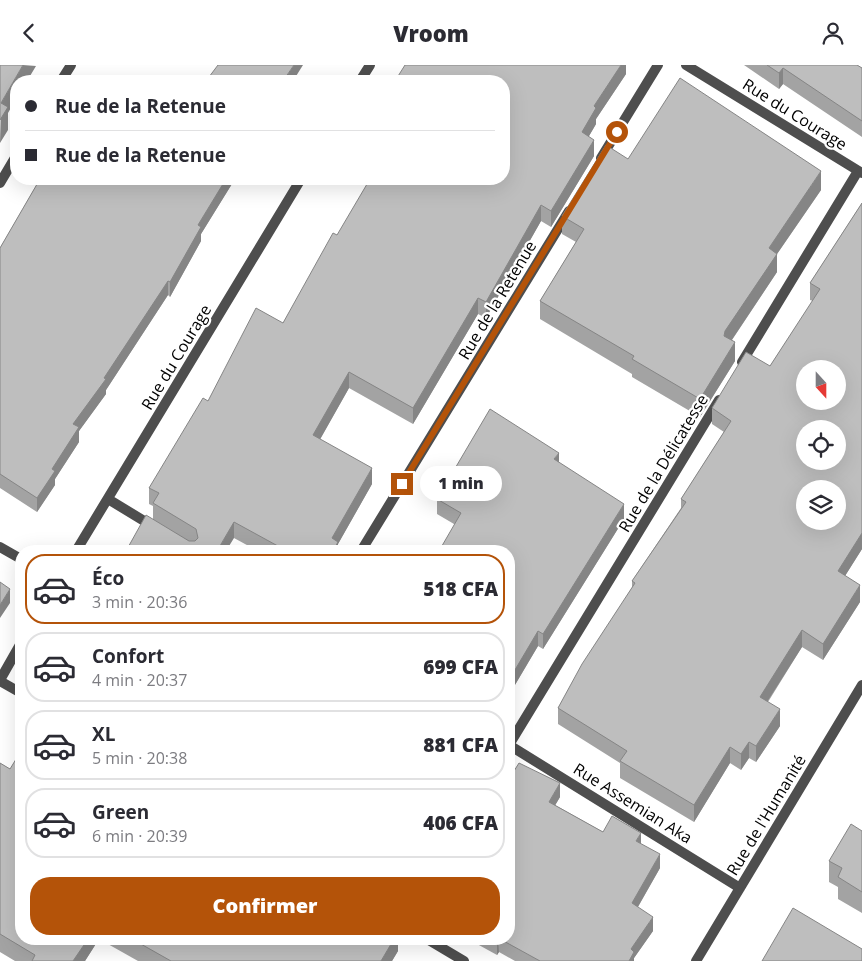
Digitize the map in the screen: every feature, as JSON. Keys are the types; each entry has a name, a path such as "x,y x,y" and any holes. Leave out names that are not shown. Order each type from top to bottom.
{"street":[{"path":"596,167 658,65"},
{"name":"Rue du Courage","path":"686,65 860,172"},
{"path":"0,183 10,166"},
{"path":"735,374 860,172"},
{"name":"Rue du Courage","path":"80,545 297,185"},
{"name":"Rue de la Retenue","path":"365,545 575,201"},
{"name":"Rue de la Délicatesse","path":"515,735 725,391"},
{"path":"108,499 167,535"},
{"path":"0,547 15,556"},
{"path":"15,654 0,680 15,689"},
{"name":"Rue de l'Humanité","path":"696,961 862,685"},
{"name":"Rue Assemian Aka","path":"515,749 740,888"},
{"path":"437,945 464,961"}],"building":[{"path":"0,65 23,65 17,75 10,75 10,87 1,103 8,107 0,120"},
{"path":"218,65 294,65 287,75 210,75"},
{"path":"405,65 621,65 594,106 596,108 582,132 594,140 551,211 541,205 486,302 478,298 413,408 349,372 313,435 372,468 332,538 338,542 336,545 276,545 234,522 221,545 129,545 146,515 189,541 195,541 198,538 196,529 153,503 159,493 149,488 203,398 208,401 256,308 283,323 333,233 337,235 366,185 510,185 510,75 399,75"},
{"path":"767,65 857,65 862,68 862,121 783,68 779,73"},
{"path":"680,78 821,171 769,248 777,254 725,331 724,336 735,342 700,399 632,359 634,356 540,301 584,229 562,216 606,145 628,159"},
{"path":"37,185 222,185 198,225 201,227 170,282 168,281 104,378 106,379 73,424 79,427 52,469 55,471 37,498 0,474 0,248"},
{"path":"862,203 862,533 838,571 860,585 823,644 802,630 760,697 780,709 756,746 749,742 741,754 730,747 694,805 620,761 627,751 558,708 582,664 635,583 632,581 686,502 681,499 731,421 712,408 746,352 770,366 820,289 810,283"},
{"path":"490,409 559,453 554,459 624,504 543,634 538,631 515,670 515,545 442,545 461,513 437,499"},
{"path":"0,582 10,589 0,605"},
{"path":"15,761 15,943 0,934 0,763 10,769"},
{"path":"519,763 560,783 549,802 603,832 612,816 641,833 636,841 660,854 632,903 653,917 631,949 634,952 629,961 540,961 511,945 515,945 515,769"},
{"path":"851,824 862,831 862,892 838,877 842,868 829,861"},
{"path":"793,908 862,949 862,961 762,961"},
{"path":"18,945 84,945 73,961 32,961 35,955"},
{"path":"143,945 390,945 381,961 171,961"}],"route":[{"path":"402,484 617,132"}]}
